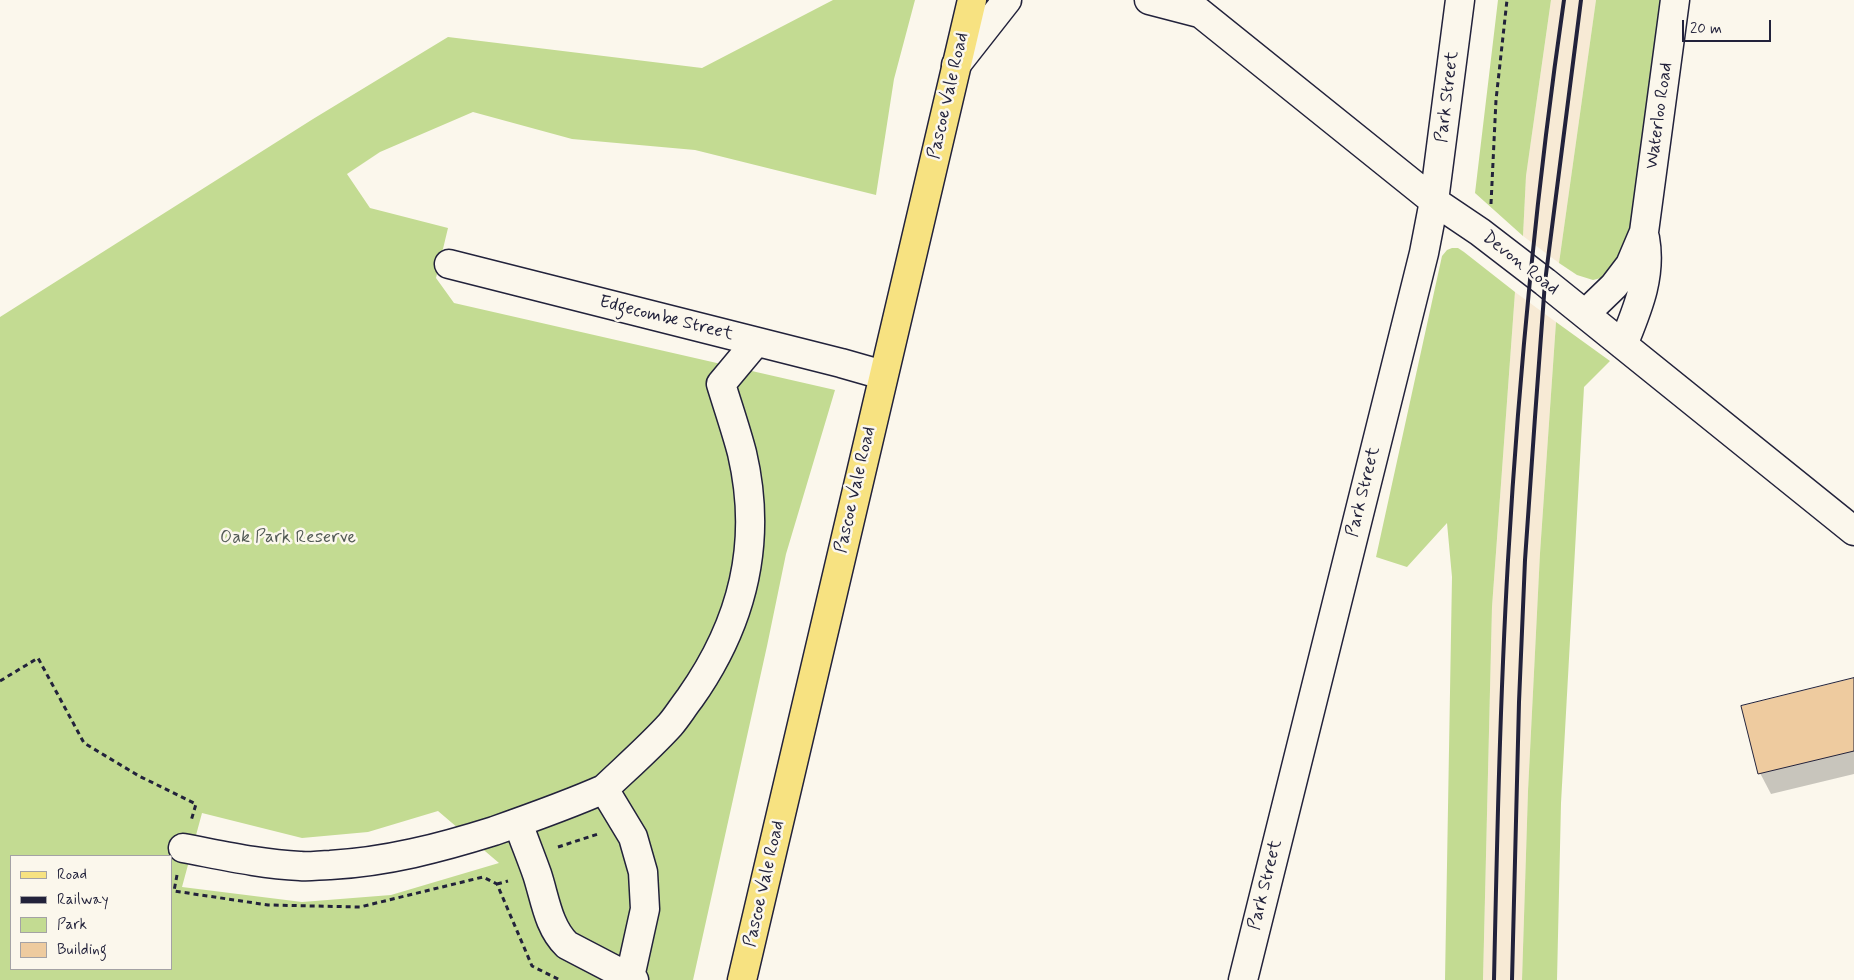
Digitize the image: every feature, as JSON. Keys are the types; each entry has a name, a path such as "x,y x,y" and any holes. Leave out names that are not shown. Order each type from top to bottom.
{"main road":[{"name":"Pascoe Vale Road","path":"742,980 972,0"}],"street":[{"path":"956,65 1007,0"},
{"path":"1149,0 1191,6"},
{"name":"Park Street","path":"1243,980 1424,253 1434,201 1460,0"},
{"name":"Waterloo Road","path":"1585,314 1614,286 1630,265 1644,232 1675,0"},
{"name":"Devon Road","path":"1191,6 1434,201 1480,232 1585,314 1854,531"},
{"name":"Waterloo Road","path":"1623,345 1641,298 1646,274 1648,256 1644,232"},
{"name":"Edgecombe Street","path":"449,264 841,362 883,375"},
{"path":"183,848 300,866 355,864 391,859 454,844 518,823 568,805 604,789 671,724 718,653 734,616 745,581 750,544 748,496 742,454 721,384 756,342"},
{"path":"518,823 554,929 559,938 567,945 632,979 645,908 643,872 633,837 604,789"}],"path":[{"path":"1480,232 1491,206 1496,100 1508,0"},
{"path":"0,681 38,658 84,743 140,776 196,804 183,848 174,891 268,904 360,907 483,878 497,884 536,873"},
{"path":"557,848 604,832 612,849 633,837"},
{"path":"497,884 532,966 560,980"}],"shaded area":[{"path":"1551,0 1596,0 1559,263 1523,236 1526,176"},
{"path":"1515,292 1556,322 1540,553 1528,791 1522,980 1483,980 1492,607"}],"green space":[{"name":"Oak Park Reserve","path":"833,0 915,0 894,79 876,195 695,150 572,139 473,112 380,152 347,174 370,208 448,228 436,278 454,303 835,390 786,554 693,980 0,980 0,317 313,119 448,37 702,68","holes":["438,811 499,863 391,895 302,902 182,887 202,813 302,838 368,832"]},
{"path":"1498,0 1551,0 1526,176 1523,236 1475,193"},
{"path":"1596,0 1661,0 1628,246 1609,276 1593,280 1577,275 1559,263"},
{"path":"1458,248 1464,252 1515,292 1492,607 1483,980 1445,980 1452,577 1447,523 1407,567 1376,557 1442,256 1447,250"},
{"path":"1556,322 1610,361 1584,387 1561,803 1557,980 1522,980 1528,791 1540,553"}],"building":[{"path":"1854,678 1854,751 1758,774 1741,706"}],"railway":[{"path":"1494,980 1501,718 1512,490 1537,210 1564,0"},
{"path":"1512,980 1519,702 1525,560 1535,417 1545,282 1581,0"}]}
